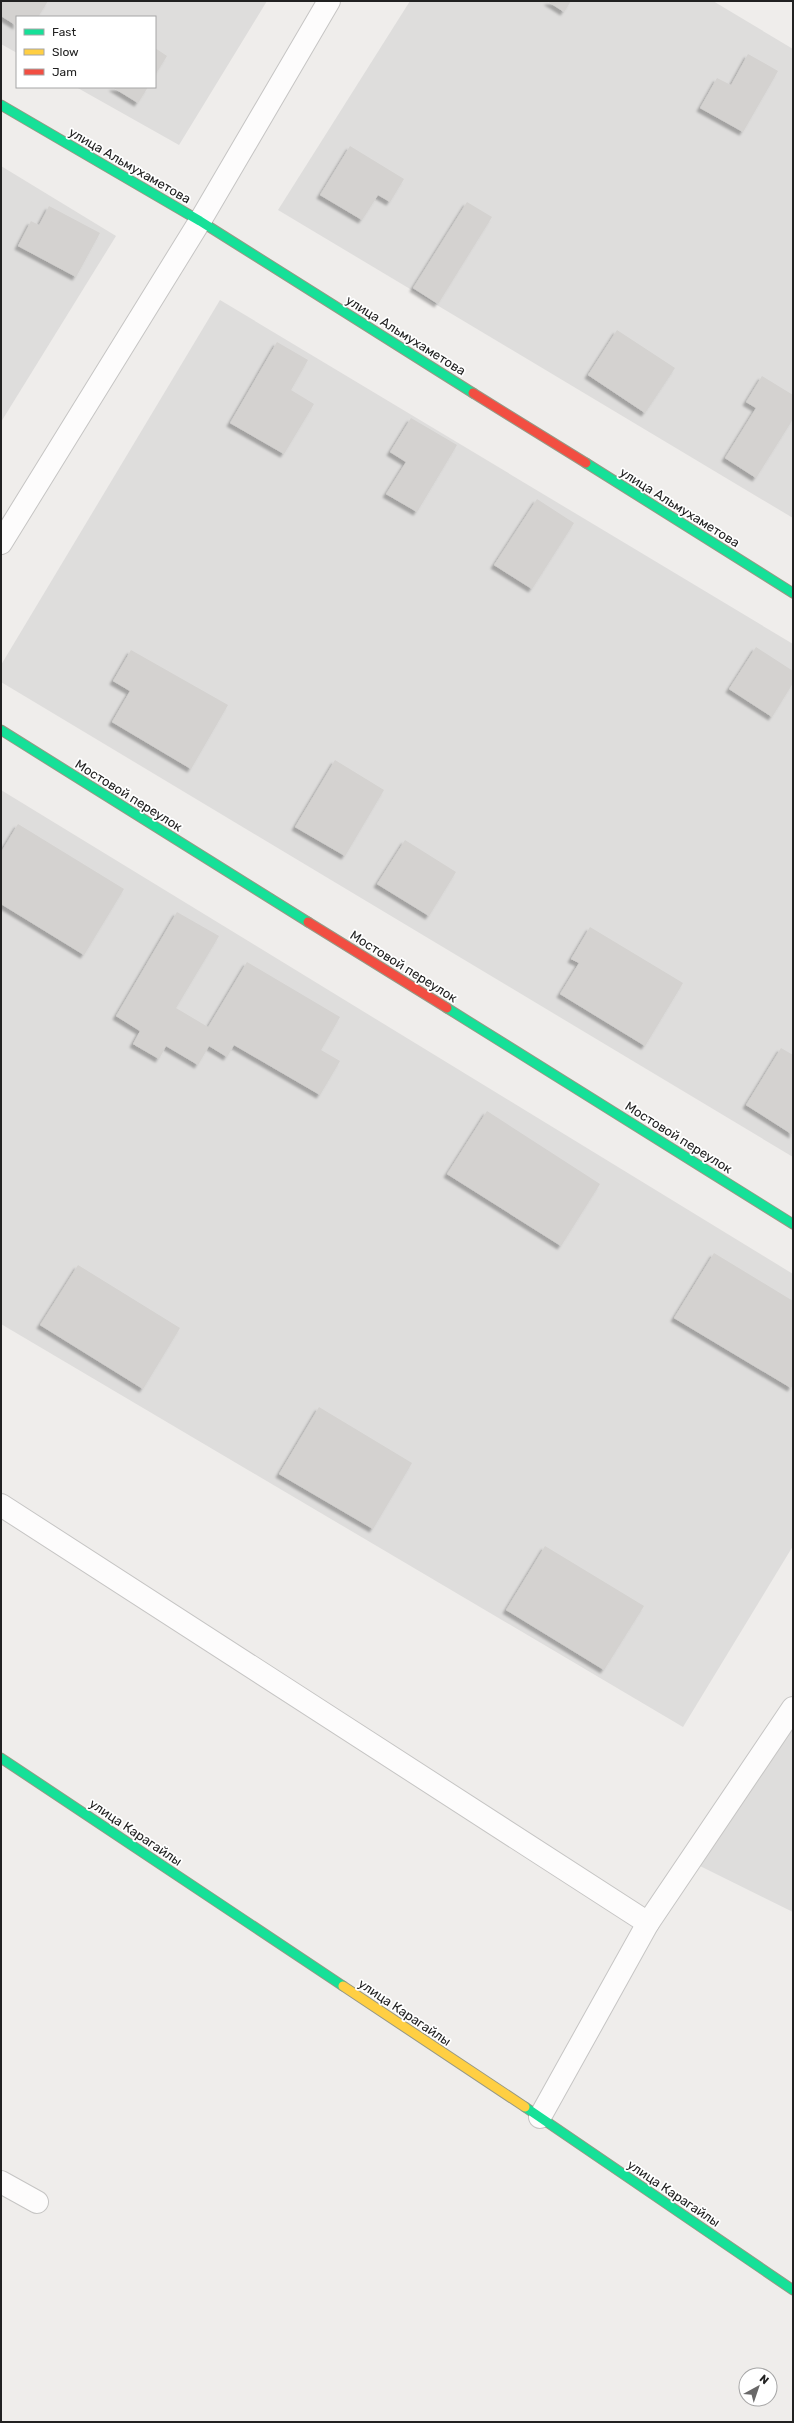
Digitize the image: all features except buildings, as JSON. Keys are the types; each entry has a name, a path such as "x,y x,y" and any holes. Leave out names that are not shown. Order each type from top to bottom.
{"street":[{"path":"1,543 200,221 329,1"},
{"name":"улица Альмухаметова","path":"1,105 200,221 793,593"},
{"name":"Мостовой переулок","path":"1,730 793,1224"},
{"path":"1,1505 648,1923"},
{"path":"540,2117 648,1923 793,1708"},
{"name":"улица Карагайлы","path":"1,1758 540,2117 793,2290"},
{"path":"1,2182 37,2202"}],"shaded area":[{"path":"1,1 267,1 179,145 78,88 156,88 156,16 16,16 16,52 1,44"},
{"path":"410,1 713,1 793,49 793,518 278,210"},
{"path":"1,166 116,236 1,422"},
{"path":"220,300 793,644 793,1157 1,682 1,665"},
{"path":"1,790 793,1274 793,1546 683,1727 1,1324"},
{"path":"793,1727 793,1912 700,1866"}],"traffic: fast":[{"path":"1,105 200,221 473,393"},
{"path":"586,463 793,593"},
{"path":"1,730 308,922"},
{"path":"447,1008 793,1224"},
{"path":"1,1758 343,1986"},
{"path":"525,2107 793,2290"}],"traffic: slow":[{"path":"343,1986 525,2107"}],"traffic: jam":[{"path":"473,393 586,463"},
{"path":"308,922 447,1008"}]}
